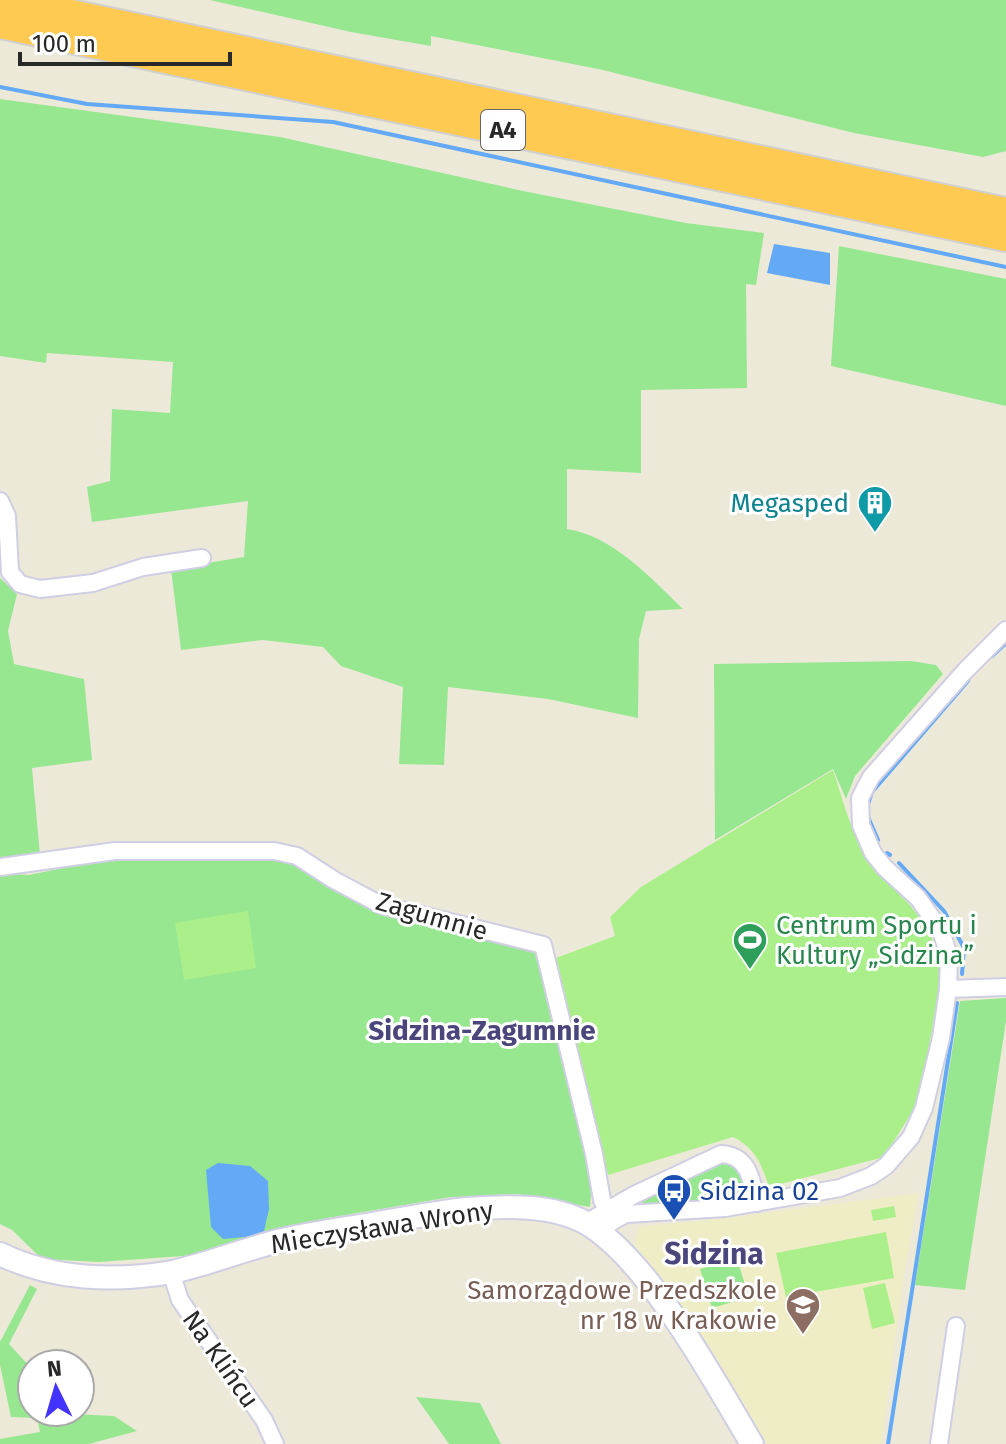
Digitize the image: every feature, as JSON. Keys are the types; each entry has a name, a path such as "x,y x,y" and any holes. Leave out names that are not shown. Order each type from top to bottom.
{"highway":[{"name":"A4","path":"5,0 1006,212"},
{"name":"A4","path":"0,24 1006,237"}],"street":[{"path":"0,501 7,516 10,572 20,584 29,588 93,583 143,567 202,558"},
{"path":"601,1222 639,1212 725,1208 857,1183 886,1166 900,1152 919,1122 930,1091 948,989 949,956 941,931 918,898 873,853 861,825 860,798 866,784 892,754 974,661 1006,630"},
{"name":"Zagumnie","path":"0,867 115,851 274,851 297,856 381,905 543,945 601,1222"},
{"path":"948,989 1006,987"},
{"path":"601,1222 721,1154 737,1157 746,1167 757,1203"},
{"name":"Mieczysława Wrony","path":"0,1254 20,1264 68,1275 102,1278 171,1272 282,1240 448,1211 524,1208 601,1222 617,1248 644,1278 690,1343 752,1444"},
{"name":"Na Klińcu","path":"171,1272 180,1300 264,1420 275,1444"},
{"path":"939,1444 956,1326"}],"shaded area":[{"path":"919,1193 904,1274 881,1444 767,1444 692,1320 635,1245 638,1227"}],"green space":[{"path":"210,0 1006,0 1006,151 983,157 854,133 603,70 431,36 431,46 351,32"},
{"path":"0,99 280,137 523,191 686,223 764,233 756,285 746,284 747,388 641,390 641,473 567,469 567,529 584,533 615,549 683,609 646,611 639,639 638,718 548,699 448,687 444,765 399,764 403,687 341,666 323,647 263,640 181,650 171,569 244,557 248,501 92,522 87,487 110,481 112,409 170,413 173,362 47,353 46,363 0,356"},
{"path":"839,246 1006,279 1006,406 831,366"},
{"path":"0,578 17,594 8,631 14,664 84,679 92,760 32,768 40,855 0,861"},
{"path":"911,661 936,665 943,674 855,776 846,799 833,769 715,840 714,664"},
{"name":"Centrum Sportu i Kultury „Sidzina”","path":"833,770 850,822 864,851 924,924 933,939 938,958 941,981 919,1101 884,1157 769,1187 757,1158 747,1146 733,1137 608,1175 556,958 615,936 610,917 641,887"},
{"path":"274,857 463,932 540,954 592,1179 590,1207 518,1194 451,1197 322,1219 197,1255 99,1262 42,1259 12,1230 0,1224 0,873 29,875 112,858"},
{"path":"248,911 256,968 184,980 175,923"},
{"path":"1006,998 1006,1021 965,1290 915,1285 960,1001"},
{"path":"722,1161 735,1165 743,1179 742,1189 732,1199 641,1205 643,1201"},
{"path":"894,1206 896,1217 873,1221 871,1210"},
{"path":"886,1232 894,1278 786,1297 776,1253"},
{"path":"737,1259 749,1297 712,1308 700,1269"},
{"path":"885,1283 895,1323 872,1329 863,1288"},
{"path":"30,1285 37,1289 9,1344 16,1352 16,1417 11,1417 0,1365 0,1342"},
{"path":"416,1397 480,1403 501,1444 449,1444"},
{"path":"96,1415 114,1416 137,1431 89,1444 0,1444 0,1439 40,1432 39,1428 96,1428"}],"water":[{"path":"774,244 830,253 830,285 767,273"},
{"path":"218,1163 250,1166 268,1181 269,1209 264,1231 256,1236 223,1239 211,1227 206,1170"}],"waterway":[{"path":"0,87 87,104 333,122 1006,267"},
{"path":"992,656 1006,643"},
{"path":"868,804 872,792 968,681"},
{"path":"868,817 878,840"},
{"path":"899,863 944,911 964,948 962,974"},
{"path":"888,1444 957,1003"}],"place":[{"name":"Megasped","path":"875,534"},
{"name":"Centrum Sportu i Kultury „Sidzina”","path":"750,971"},
{"name":"Sidzina 02","path":"674,1222"},
{"name":"Samorządowe Przedszkole nr 18 w Krakowie","path":"803,1336"}],"district":[{"name":"Sidzina-Zagumnie","path":"482,1030"},
{"name":"Sidzina","path":"714,1254"}]}
